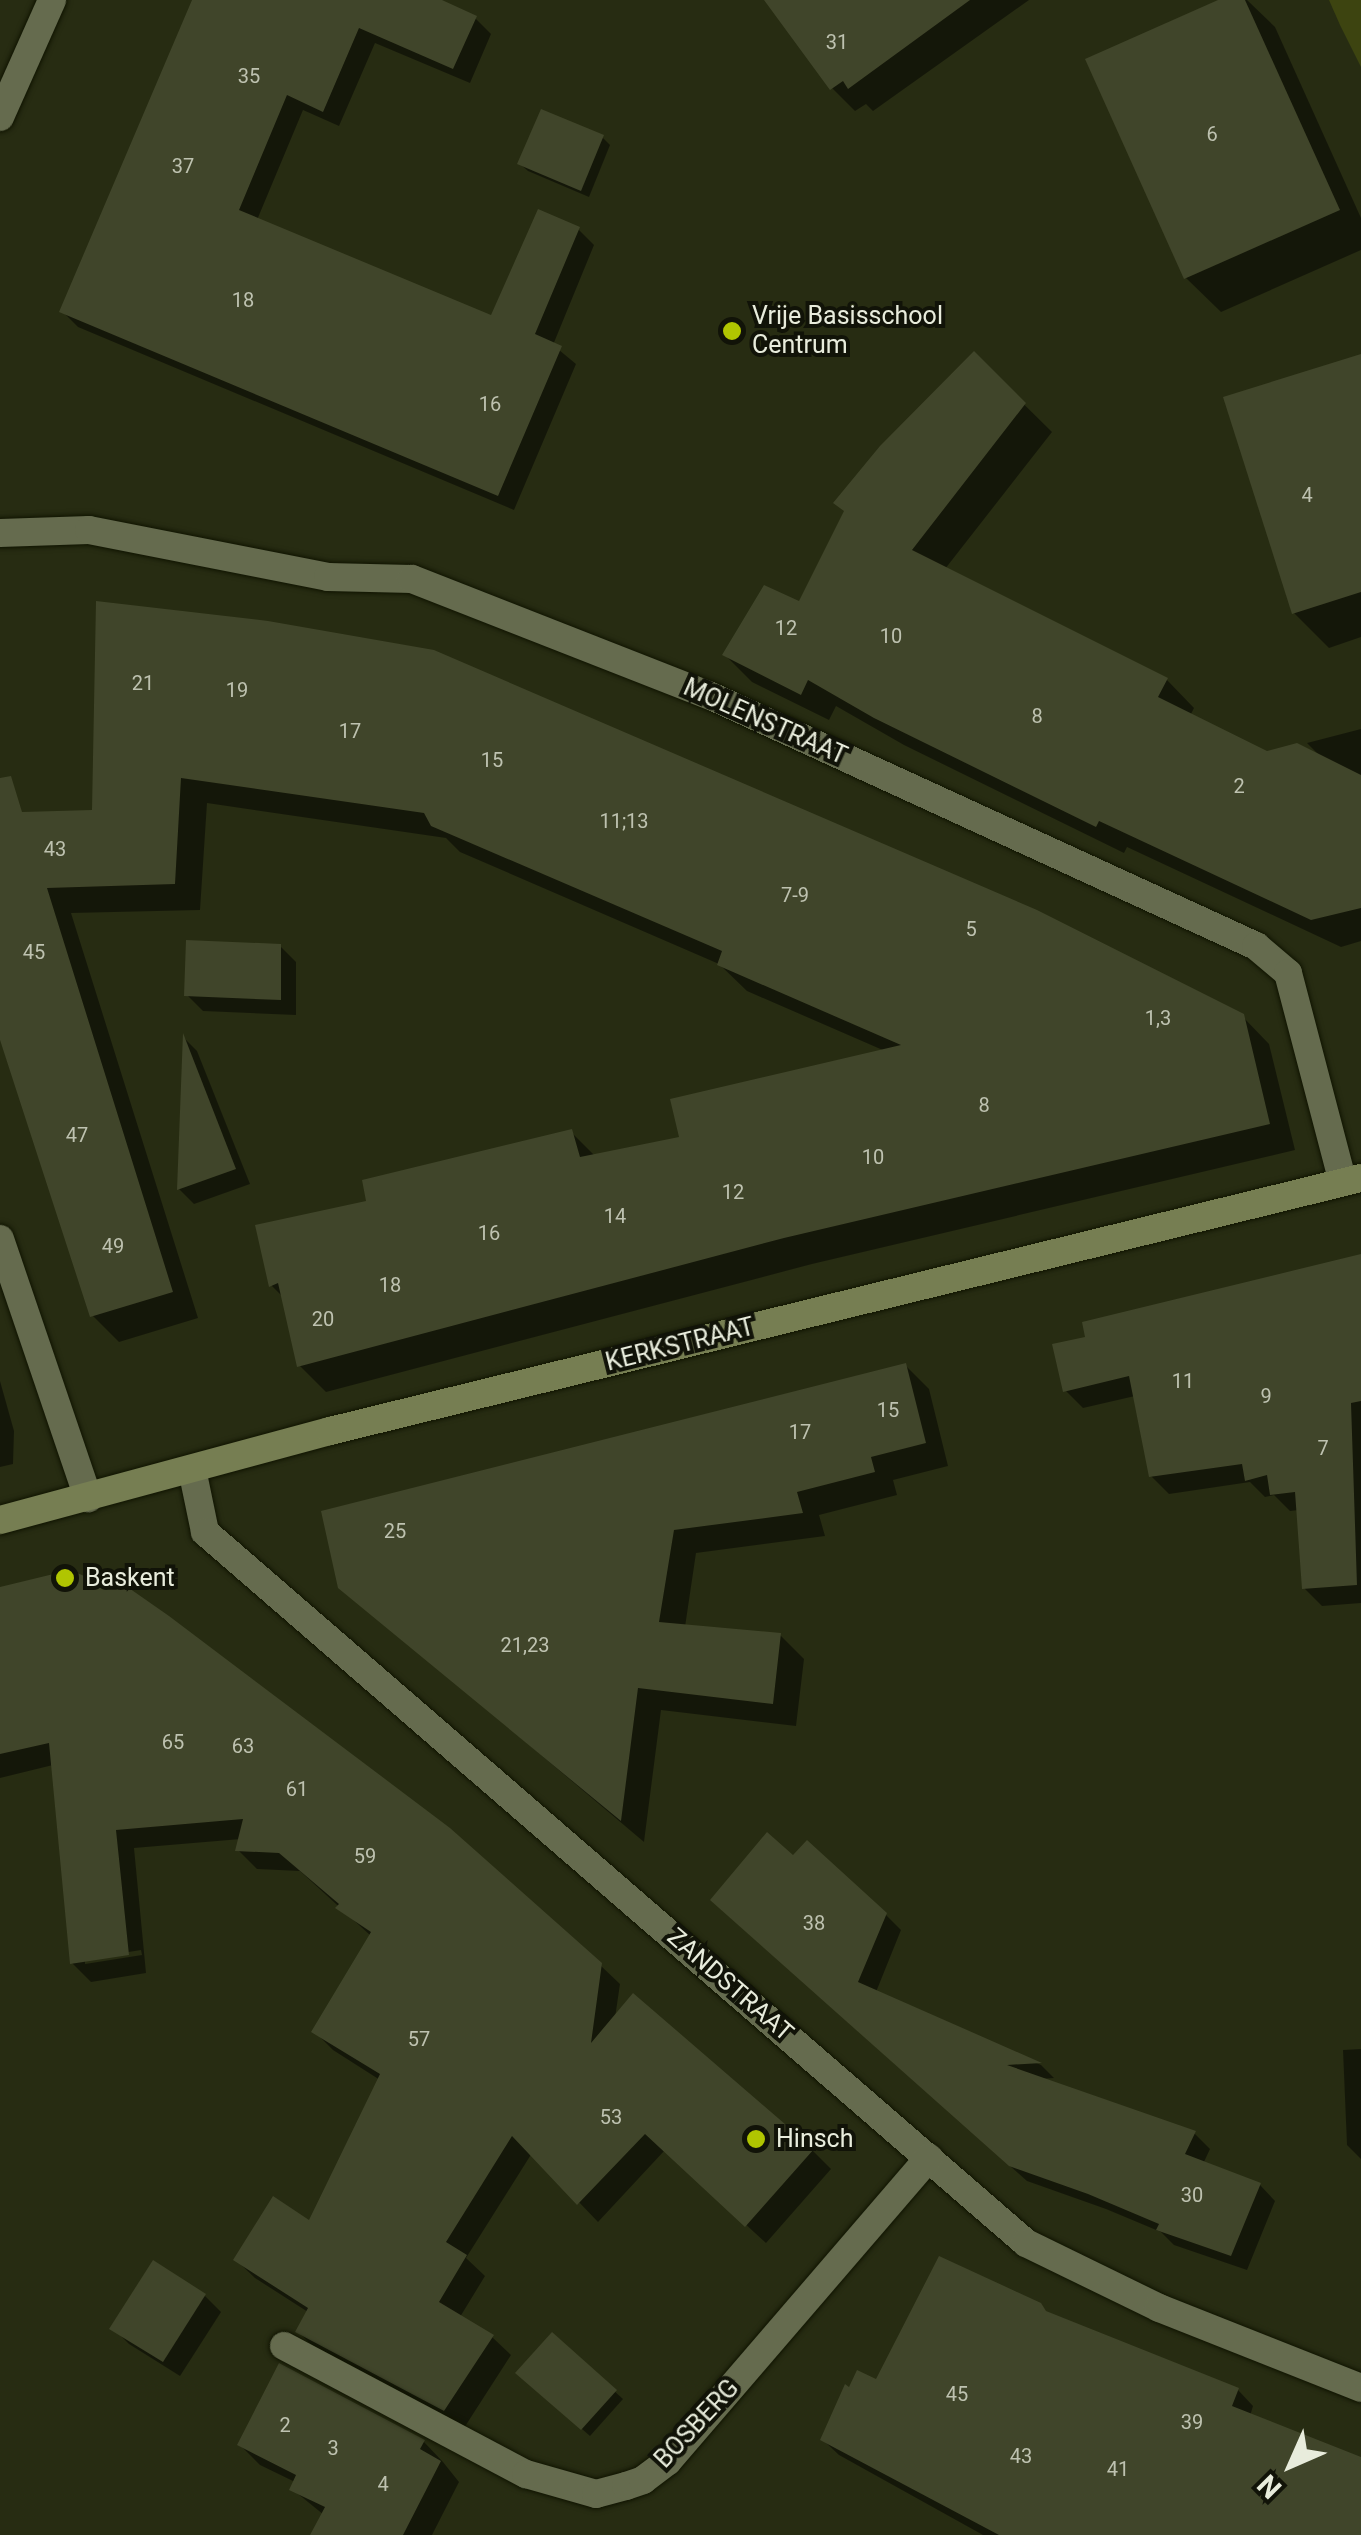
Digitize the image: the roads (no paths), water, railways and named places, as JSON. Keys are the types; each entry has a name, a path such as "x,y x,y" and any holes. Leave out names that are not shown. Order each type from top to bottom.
{"main road":[{"name":"KERKSTRAAT","path":"0,1520 1352,1180"}],"street":[{"path":"0,117 52,0"},
{"name":"MOLENSTRAAT","path":"0,533 89,530 328,577 412,579 710,696 1256,946 1288,973 1352,1180"},
{"path":"0,1239 88,1498"},
{"name":"ZANDSTRAAT","path":"192,1469 205,1532 1026,2243 1159,2308 1361,2388"},
{"name":"BOSBERG","path":"284,2346 526,2474 596,2494 626,2486 644,2480 668,2462 928,2158"}],"place":[{"name":"Vrije Basisschool Centrum","path":"732,331"},
{"name":"Baskent","path":"65,1578"},
{"name":"Hinsch","path":"756,2139"}]}
